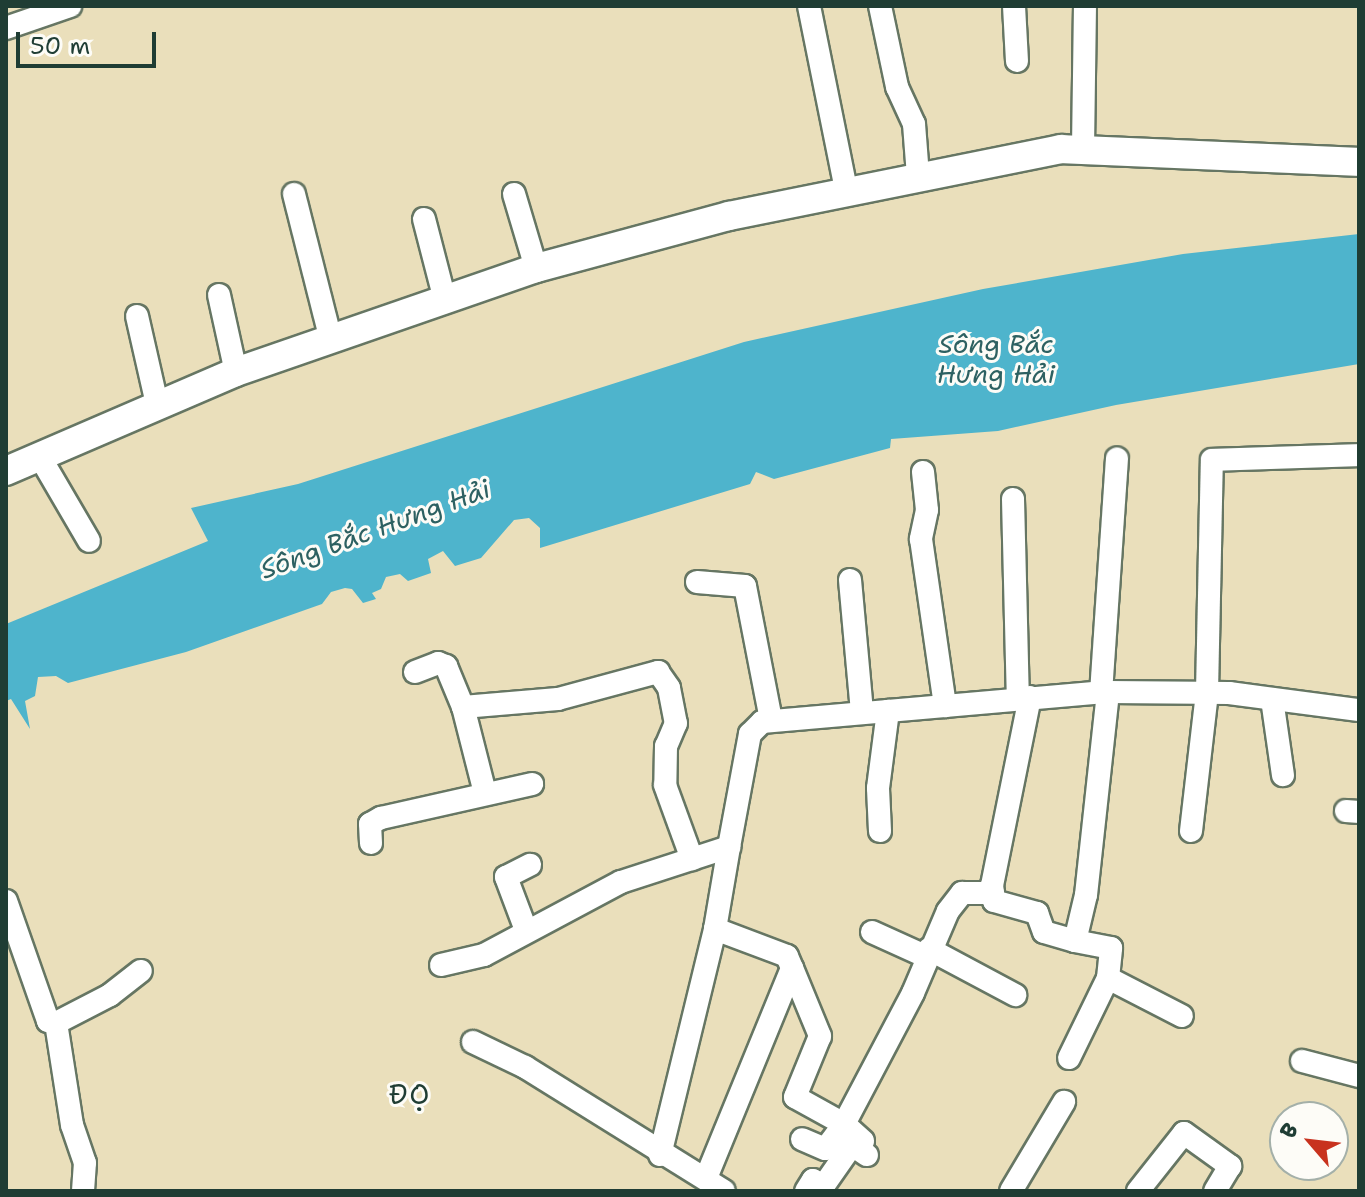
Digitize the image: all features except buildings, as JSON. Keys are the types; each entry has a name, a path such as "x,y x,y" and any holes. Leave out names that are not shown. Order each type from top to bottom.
{"street":[{"path":"6,28 70,6"},
{"path":"809,6 846,190"},
{"path":"880,6 897,87 914,124 918,176"},
{"path":"1014,6 1017,61"},
{"path":"1083,148 1085,6"},
{"path":"6,471 236,372 536,268 846,190 1083,148 1359,162"},
{"path":"294,194 331,340"},
{"path":"514,194 536,268"},
{"path":"424,219 445,300"},
{"path":"219,295 236,372"},
{"path":"137,316 157,404"},
{"path":"1191,831 1207,692 1212,460 1359,455"},
{"path":"40,457 89,541"},
{"path":"1075,941 1086,895 1105,692 1117,459"},
{"path":"923,472 927,510 921,539 945,706"},
{"path":"1013,499 1024,698 993,893 994,901 1037,913 1044,932 1111,948 1108,978 1069,1058"},
{"path":"850,580 862,711"},
{"path":"697,582 745,586 771,720"},
{"path":"415,672 438,663 446,666 463,707 485,793"},
{"path":"463,707 558,699 658,672 664,675 676,723 666,746 665,785 692,859"},
{"path":"669,1151 715,929 750,734 771,720 1105,692 1207,692 1359,710"},
{"path":"1272,699 1283,775"},
{"path":"880,831 878,788 888,711"},
{"path":"371,843 370,824 381,818 532,784"},
{"path":"441,965 484,955 621,882 729,847"},
{"path":"526,930 506,877 530,865"},
{"path":"802,1139 825,1149 844,1124 928,953 962,893 993,893"},
{"path":"6,901 48,1021 56,1023 110,995 141,971"},
{"path":"473,1042 525,1067 669,1151 715,1184 792,968 792,958 715,929"},
{"path":"872,932 928,953 1015,995"},
{"path":"792,968 820,1036 795,1097 844,1124 865,1148 852,1145 822,1188 813,1180 806,1191"},
{"path":"1108,978 1182,1016"},
{"path":"56,1023 72,1125 85,1163 83,1191"},
{"path":"1302,1061 1359,1076"},
{"path":"1011,1191 1064,1102"},
{"path":"1138,1191 1184,1133 1230,1166 1215,1191"}],"water":[{"name":"Sông Bắc Hưng Hải","path":"1359,234 1359,364 1116,405 998,431 891,439 890,448 774,479 756,472 750,484 540,548 540,528 529,518 514,520 481,558 455,566 443,551 428,559 431,573 408,581 400,574 386,577 381,589 372,593 376,599 363,603 352,589 345,588 331,592 322,604 186,652 68,683 56,676 38,677 35,696 25,701 30,729 11,699 6,701 6,624 208,541 191,508 298,484 744,342 983,289 1183,254"}],"district":[{"name":"ĐỌ","path":"410,1094"}]}
